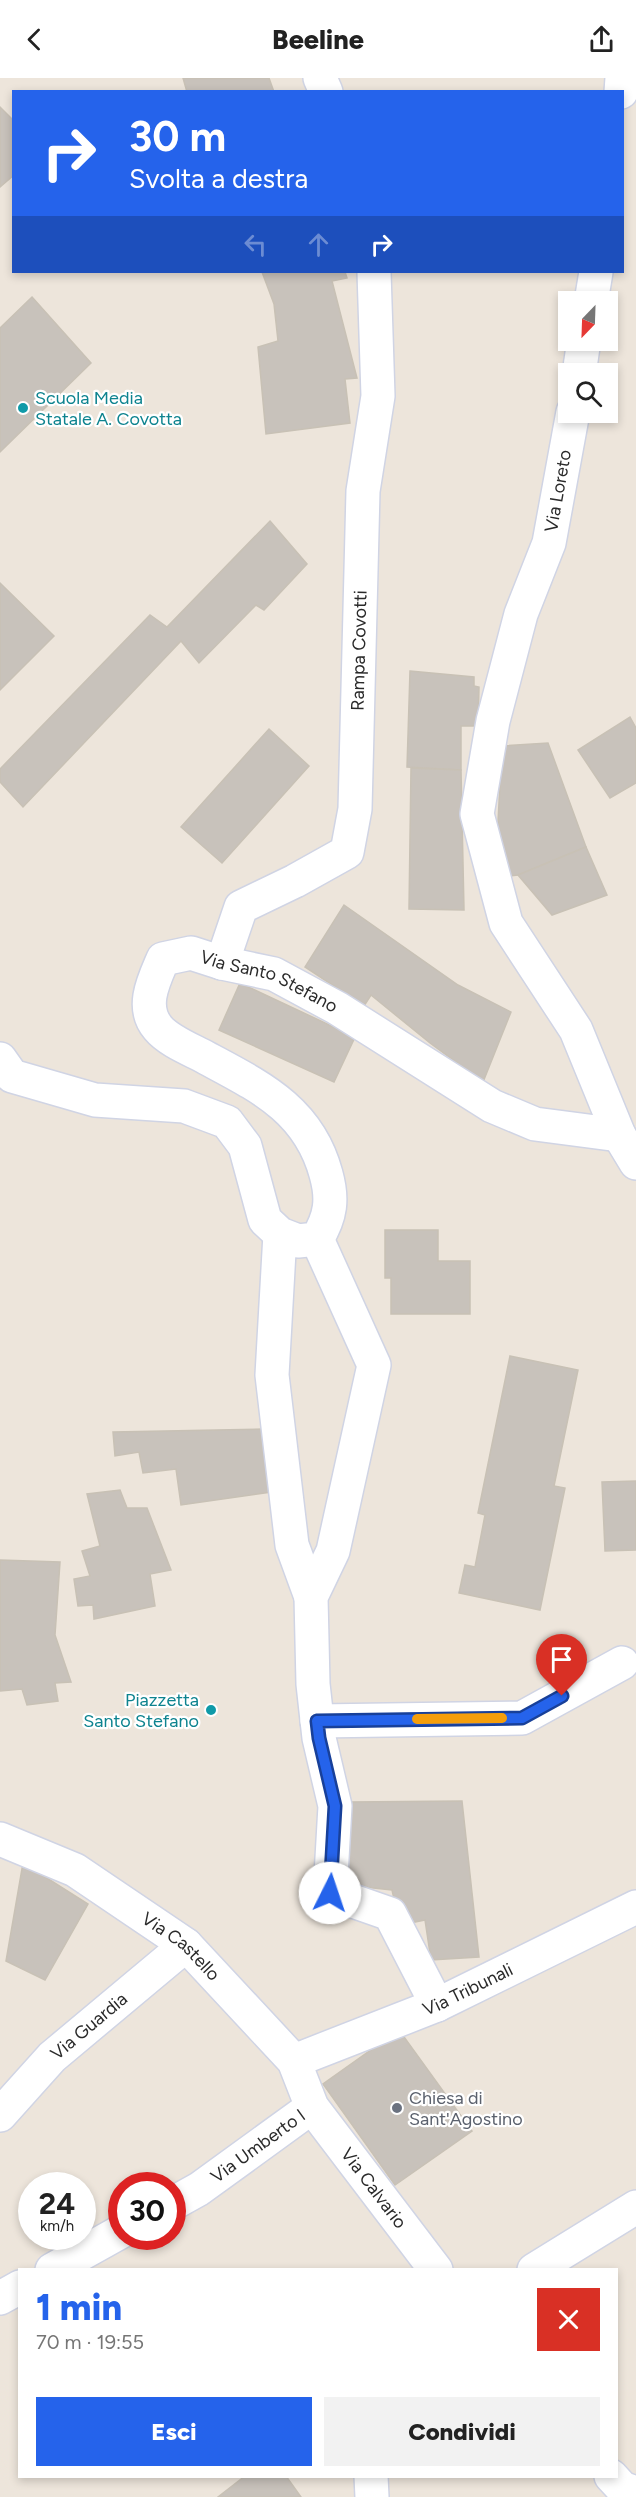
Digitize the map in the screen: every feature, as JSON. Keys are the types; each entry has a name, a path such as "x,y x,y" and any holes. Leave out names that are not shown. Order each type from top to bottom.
{"street":[{"name":"Rampa Covotti","path":"222,963 241,907 347,852 355,809 363,491 378,396 374,273"},
{"path":"593,291 596,273"},
{"name":"Via Loreto","path":"571,423 549,543 521,614 493,721 477,814 506,923 576,1030 619,1135"},
{"name":"Via Santo Stefano","path":"317,1239 328,1221 330,1189 319,1150 305,1129 284,1106 256,1083 178,1043 157,1028 148,1003 163,959 191,953 222,963 274,974 337,1008 492,1106 535,1124 619,1135"},
{"path":"0,1059 12,1076 95,1100 184,1106 227,1122 245,1146 265,1220 280,1234 298,1241 317,1239 374,1365 333,1551 311,1597"},
{"path":"619,1135 636,1162"},
{"path":"280,1234 272,1375 292,1545 311,1597 313,1684 317,1721 335,1806 330,1893 390,1914 437,2005"},
{"path":"317,1721 522,1718 622,1663"},
{"name":"Via Castello","path":"0,1839 75,1869 186,1945 294,2061 312,2107"},
{"name":"Via Tribunali","path":"294,2061 437,2005 636,1907"},
{"name":"Via Guardia","path":"0,2115 52,2057 186,1945"},
{"name":"Via Umberto I","path":"186,2196 200,2189 312,2107"},
{"name":"Via Calvario","path":"312,2107 434,2268"},
{"path":"537,2268 636,2207"},
{"path":"56,2268 108,2239"},
{"path":"0,2298 18,2288"},
{"path":"371,2478 372,2497"},
{"path":"613,2478 622,2488 636,2493"}],"building":[{"path":"183,78 269,78 273,90 186,90"},
{"path":"0,107 12,119 12,177 0,187"},
{"path":"262,273 345,273 347,278 332,281 357,378 345,379 350,423 266,434 258,347 278,341 274,304"},
{"name":"Scuola Media Statale A. Covotta","path":"32,297 91,363 0,452 0,328"},
{"path":"270,521 307,564 264,610 256,605 199,663 181,641 23,807 0,782 0,769 150,615 167,627"},
{"path":"0,583 54,636 0,690"},
{"path":"410,671 474,677 474,686 479,687 478,726 461,726 461,770 407,767"},
{"path":"630,717 636,728 636,783 610,798 578,750"},
{"path":"269,729 309,766 222,863 181,827"},
{"path":"548,743 586,847 518,875 510,876 497,841 502,746"},
{"path":"411,768 461,770 464,910 409,909"},
{"path":"586,847 607,895 552,915 518,875"},
{"path":"344,905 458,985 511,1012 483,1082 371,995 364,1006 305,967"},
{"path":"240,983 355,1037 334,1082 219,1030"},
{"path":"385,1230 438,1230 438,1261 470,1261 470,1314 391,1314 391,1278 385,1278"},
{"path":"510,1356 578,1370 554,1486 565,1488 540,1610 459,1593 465,1565 475,1567 485,1515 478,1513"},
{"path":"264,1429 271,1492 181,1505 176,1469 143,1473 139,1452 115,1456 113,1432"},
{"path":"636,1481 636,1550 605,1551 602,1482"},
{"path":"120,1490 127,1508 147,1508 171,1570 150,1574 155,1606 94,1619 93,1605 78,1606 74,1579 90,1576 82,1551 100,1546 87,1494"},
{"path":"0,1560 60,1562 55,1635 71,1682 55,1683 58,1701 27,1705 22,1689 0,1691"},
{"path":"462,1801 479,1957 431,1960 425,1920 400,1925 392,1890 346,1885 349,1802"},
{"path":"23,1863 88,1904 45,1980 6,1961"},
{"name":"Chiesa di Sant'Agostino","path":"399,2030 472,2131 395,2185 323,2084"},
{"path":"242,2478 287,2478 301,2497 218,2497"}],"slow traffic":[{"path":"417,1719 502,1718"}],"place":[{"name":"Scuola Media Statale A. Covotta","path":"23,408"},
{"name":"Piazzetta Santo Stefano","path":"211,1710"},
{"name":"Chiesa di Sant'Agostino","path":"397,2108"}],"route":[{"path":"330,1893 335,1806 317,1721 522,1718 562,1696"}]}
